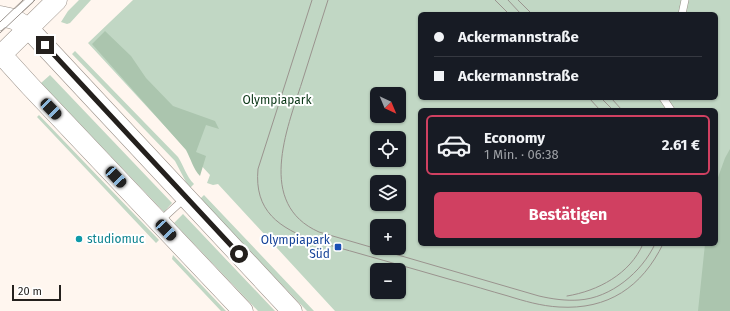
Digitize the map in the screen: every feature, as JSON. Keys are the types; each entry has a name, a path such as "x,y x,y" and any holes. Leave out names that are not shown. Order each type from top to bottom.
{"main road":[{"path":"56,0 1,55 243,311"},
{"path":"3,20 14,19 28,28 292,311"}],"lane":[{"path":"3,20 30,0"},
{"path":"683,12 686,0"},
{"path":"159,222 186,196"}],"green space":[{"path":"79,0 91,0 70,23 67,24 61,22 68,11"},
{"name":"Olympiapark","path":"133,0 730,0 730,311 335,311 218,184 213,185 207,183 210,175 88,43"},
{"path":"105,31 131,56 146,78 173,106 215,121 219,129 206,125 196,152 206,156 200,176 186,150 92,44"},
{"path":"75,51 178,157 189,178 194,184 190,188 175,161 72,54"},
{"path":"50,75 172,203 164,212 41,83"},
{"path":"39,115 159,240 156,243 37,117"},
{"path":"730,149 730,311 698,311 705,246 718,246 718,177"},
{"path":"204,195 314,311 307,311 200,199"},
{"path":"183,214 275,311 258,311 174,223"},
{"path":"173,255 226,311 221,311 172,259"}],"tram line":[{"path":"0,22 23,0"},
{"path":"0,33 35,0"},
{"path":"312,0 258,169 260,196 265,207 280,224 315,241 526,301 546,306 559,307 577,307 593,304 608,300 622,293 634,284 645,272 655,259 662,246"},
{"path":"328,0 289,121 281,164 282,185 288,203 300,219 319,232 539,296 564,300 591,298 614,289 634,273 654,246"},
{"path":"495,0 507,12"},
{"path":"508,0 519,12"},
{"path":"518,0 530,12"},
{"path":"591,100 598,108"},
{"path":"603,100 611,108"},
{"path":"613,100 620,108"},
{"path":"567,296 590,290 612,279 630,264 642,246"}],"place":[{"name":"studiomuc","path":"79,239"},
{"name":"Olympiapark Süd","path":"338,247"}],"route":[{"path":"45,45 239,254"}]}
